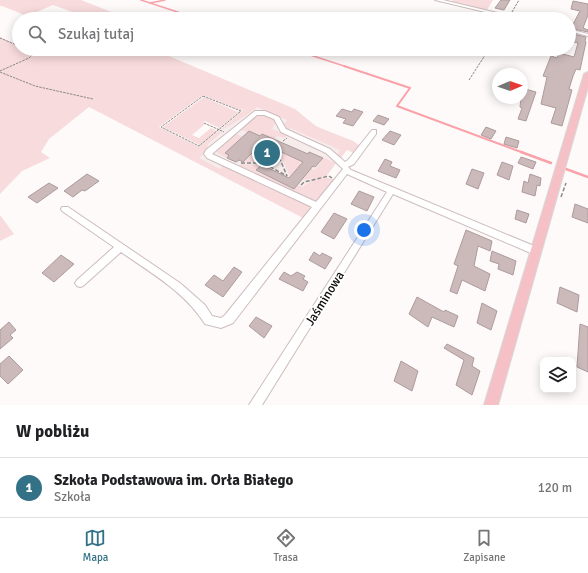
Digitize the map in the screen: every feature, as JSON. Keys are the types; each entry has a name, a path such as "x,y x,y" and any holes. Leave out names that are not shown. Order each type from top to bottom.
{"main road":[{"path":"491,405 588,74"}],"street":[{"path":"437,0 489,12"},
{"path":"576,32 588,35"},
{"path":"317,206 208,154 252,114 260,112 277,118 283,130 328,151 343,166 392,190 536,250"},
{"path":"65,208 177,286 201,308 209,320 221,323 229,319 338,180 343,166 352,162 374,132"},
{"name":"Jaśminowa","path":"255,405 392,190"},
{"path":"80,282 120,247"}],"path":[{"path":"513,12 519,0"},
{"path":"0,38 12,43"},
{"path":"0,72 31,56"},
{"path":"469,80 484,56"},
{"path":"0,72 35,86 93,99"},
{"path":"203,96 241,112 219,130 199,146 161,127 203,96"},
{"path":"204,123 226,132"},
{"path":"238,165 240,163 265,164 287,176 277,151 265,164"},
{"path":"299,182 302,184 329,176 338,180"}],"shaded area":[{"path":"0,0 81,0 111,12 72,12 53,5 36,12 17,12 0,6"},
{"path":"453,0 493,0 487,10 451,2"},
{"path":"0,37 12,43 12,56 169,56 295,109 317,127 353,141 359,145 360,149 356,154 347,150 340,159 337,156 340,150 290,128 287,131 283,126 287,120 257,107 240,120 222,129 245,109 240,110 203,95 159,127 199,147 219,131 221,133 207,145 210,148 199,158 220,169 224,165 308,205 312,210 305,219 89,107 49,139 41,152 50,158 22,171 0,194 0,73 2,72 0,71"},
{"path":"204,97 238,112 219,128 205,121 203,123 205,124 192,135 199,138 211,128 217,131 200,145 163,127"},
{"path":"252,100 353,141 296,214 186,157 199,144"},
{"path":"264,114 274,118 276,122 272,129 288,135 284,138 277,136 274,139 263,134 260,136 238,129 253,117"},
{"path":"234,133 243,137 225,153 229,155 227,158 219,154 214,149"},
{"path":"262,143 277,150 265,162 243,162"},
{"path":"280,151 303,162 290,176 279,153"},
{"path":"324,158 336,163 326,177 301,180 311,168 314,170"},
{"path":"241,164 262,165 256,171 293,189 297,185 303,187 309,182 318,179 327,178 335,180 318,200 311,200 237,167"},
{"path":"0,215 14,234 0,241"}],"building":[{"path":"501,0 510,0 504,10 495,8"},
{"path":"573,1 588,4 588,15 583,28 588,30 588,32 576,29 576,18 580,11 571,9"},
{"path":"576,35 586,37 580,70 576,69 569,89 572,90 562,126 551,123 556,108 541,104 547,77 543,76 551,56 557,58 558,56 574,57 576,56 578,43 576,43"},
{"path":"528,90 536,92 526,121 518,119 522,108 520,107 520,104 528,104"},
{"path":"342,109 352,112 354,109 363,112 353,126 343,123 346,119 336,116"},
{"path":"378,115 389,119 384,125 373,121"},
{"path":"486,127 496,131 491,139 481,135"},
{"path":"249,131 260,136 262,134 308,154 309,152 323,158 315,167 313,166 294,189 256,170 262,165 289,178 303,162 262,143 243,162 239,160 236,162 227,158 229,155 225,153"},
{"path":"390,131 401,135 394,145 382,140"},
{"path":"506,137 519,141 517,148 504,144"},
{"path":"521,157 536,162 533,169 518,163"},
{"path":"385,159 392,162 390,166 400,170 396,178 378,171"},
{"path":"502,162 513,166 509,180 497,175"},
{"path":"472,169 484,173 478,189 466,184"},
{"path":"87,174 99,181 85,191 82,190 73,197 64,191"},
{"path":"530,174 541,178 540,186 537,185 535,196 522,192 524,181 528,183"},
{"path":"49,183 58,188 37,203 28,197"},
{"path":"359,191 374,197 367,211 351,204"},
{"path":"575,204 588,209 588,223 572,217"},
{"path":"517,210 529,214 526,223 515,219"},
{"path":"334,213 347,219 334,239 321,232"},
{"path":"466,230 492,241 490,251 478,246 474,266 490,274 485,291 462,280 457,294 450,291 458,266 454,264"},
{"path":"492,251 516,261 513,275 498,269 499,264 490,261"},
{"path":"314,252 320,256 322,253 332,258 325,269 309,260"},
{"path":"61,255 74,264 54,282 42,273"},
{"path":"234,267 242,272 223,297 205,285 214,275 223,281"},
{"path":"284,272 291,276 297,272 305,276 303,279 308,282 303,291 279,279"},
{"path":"560,287 579,295 577,312 557,303"},
{"path":"417,297 444,312 445,310 458,316 454,327 432,317 428,327 409,314"},
{"path":"482,303 497,311 491,330 477,323"},
{"path":"256,317 272,326 264,338 249,326"},
{"path":"9,322 16,330 10,335 13,338 0,349 0,330"},
{"path":"580,324 588,327 588,372 577,367"},
{"path":"447,344 474,358 472,366 480,371 472,395 456,385 464,360 444,348"},
{"path":"9,356 23,370 8,384 0,376 0,364"},
{"path":"401,361 418,371 412,391 394,381"}],"waterway":[{"path":"141,0 150,3"},
{"path":"150,3 165,0"},
{"path":"150,3 178,12"},
{"path":"313,56 347,67"},
{"path":"347,67 410,88 397,106 524,153"},
{"path":"521,152 551,163"},
{"path":"566,169 588,177"}],"place":[{"name":"Szkoła Podstawowa im. Orła Białego","path":"267,153"}]}
